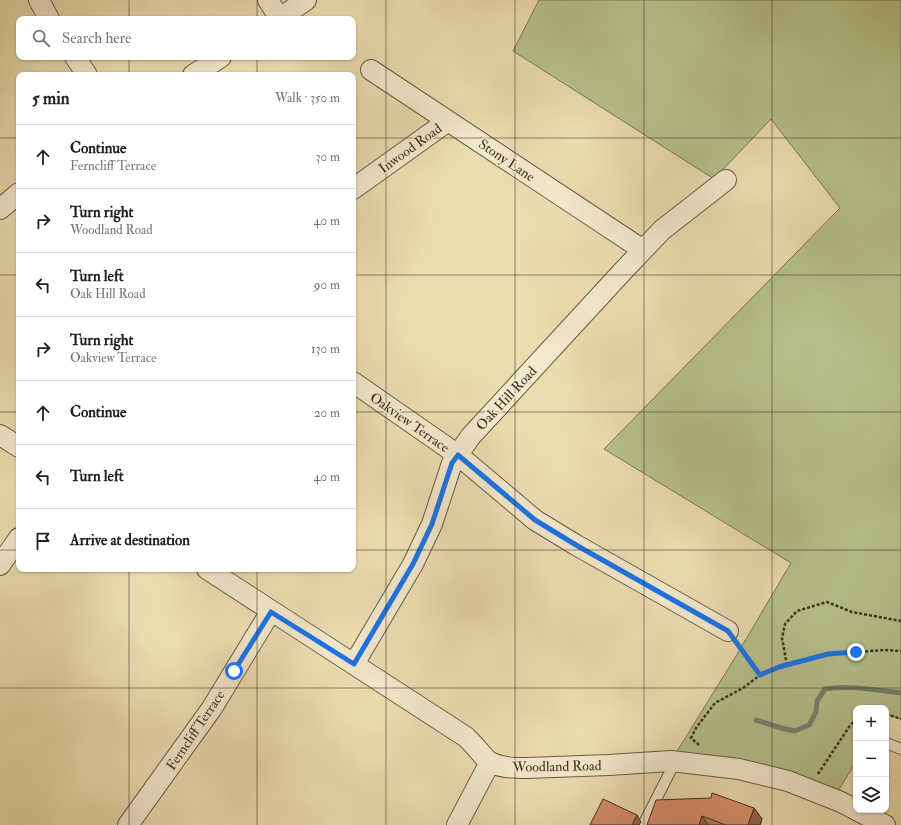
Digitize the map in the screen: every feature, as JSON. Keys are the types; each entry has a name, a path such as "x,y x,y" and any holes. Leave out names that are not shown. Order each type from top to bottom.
{"street":[{"path":"39,0 47,16"},
{"path":"268,0 277,16"},
{"path":"283,16 306,0"},
{"path":"77,60 85,72"},
{"path":"198,72 216,60"},
{"name":"Stony Lane","path":"371,70 643,250"},
{"name":"Inwood Road","path":"356,187 448,121"},
{"name":"Oak Hill Road","path":"354,664 413,564 432,524 452,463 471,436 662,230 726,180"},
{"path":"0,209 16,196"},
{"name":"Oakview Terrace","path":"356,384 458,455 535,520 576,545 728,631"},
{"path":"0,435 16,445"},
{"path":"0,565 16,542"},
{"path":"211,572 466,737 490,762 457,825"},
{"name":"Ferncliff Terrace","path":"128,825 212,708 271,612"},
{"name":"Woodland Road","path":"490,762 506,767 527,768 675,762 739,769 788,782 841,802 885,825"}],"lane":[{"path":"889,744 901,749"},
{"path":"643,825 675,762"}],"path":[{"path":"787,665 782,638 785,624 797,611 827,602 852,612 901,621"},
{"path":"728,631 760,675"},
{"path":"702,748 691,738 696,728 715,703 743,688 760,675 779,667 828,654 885,650 901,651"},
{"path":"889,715 901,719"},
{"path":"817,775 853,723"}],"green space":[{"path":"539,0 901,0 901,719 889,715 889,705 853,705 853,767 833,799 671,761 791,563 604,449 840,208 771,119 714,179 513,51"}],"building":[{"path":"712,793 754,808 748,825 726,825 702,816 699,825 647,825 656,800 711,798"},
{"path":"603,799 637,815 632,825 590,825"}],"waterway":[{"path":"756,720 795,731 809,725 816,712 817,701 825,689 873,689 901,693"}],"route":[{"path":"234,671 271,612 354,664 413,564 432,524 452,463 458,455 535,520 576,545 728,631 760,675 779,667 828,654 856,652"}]}
